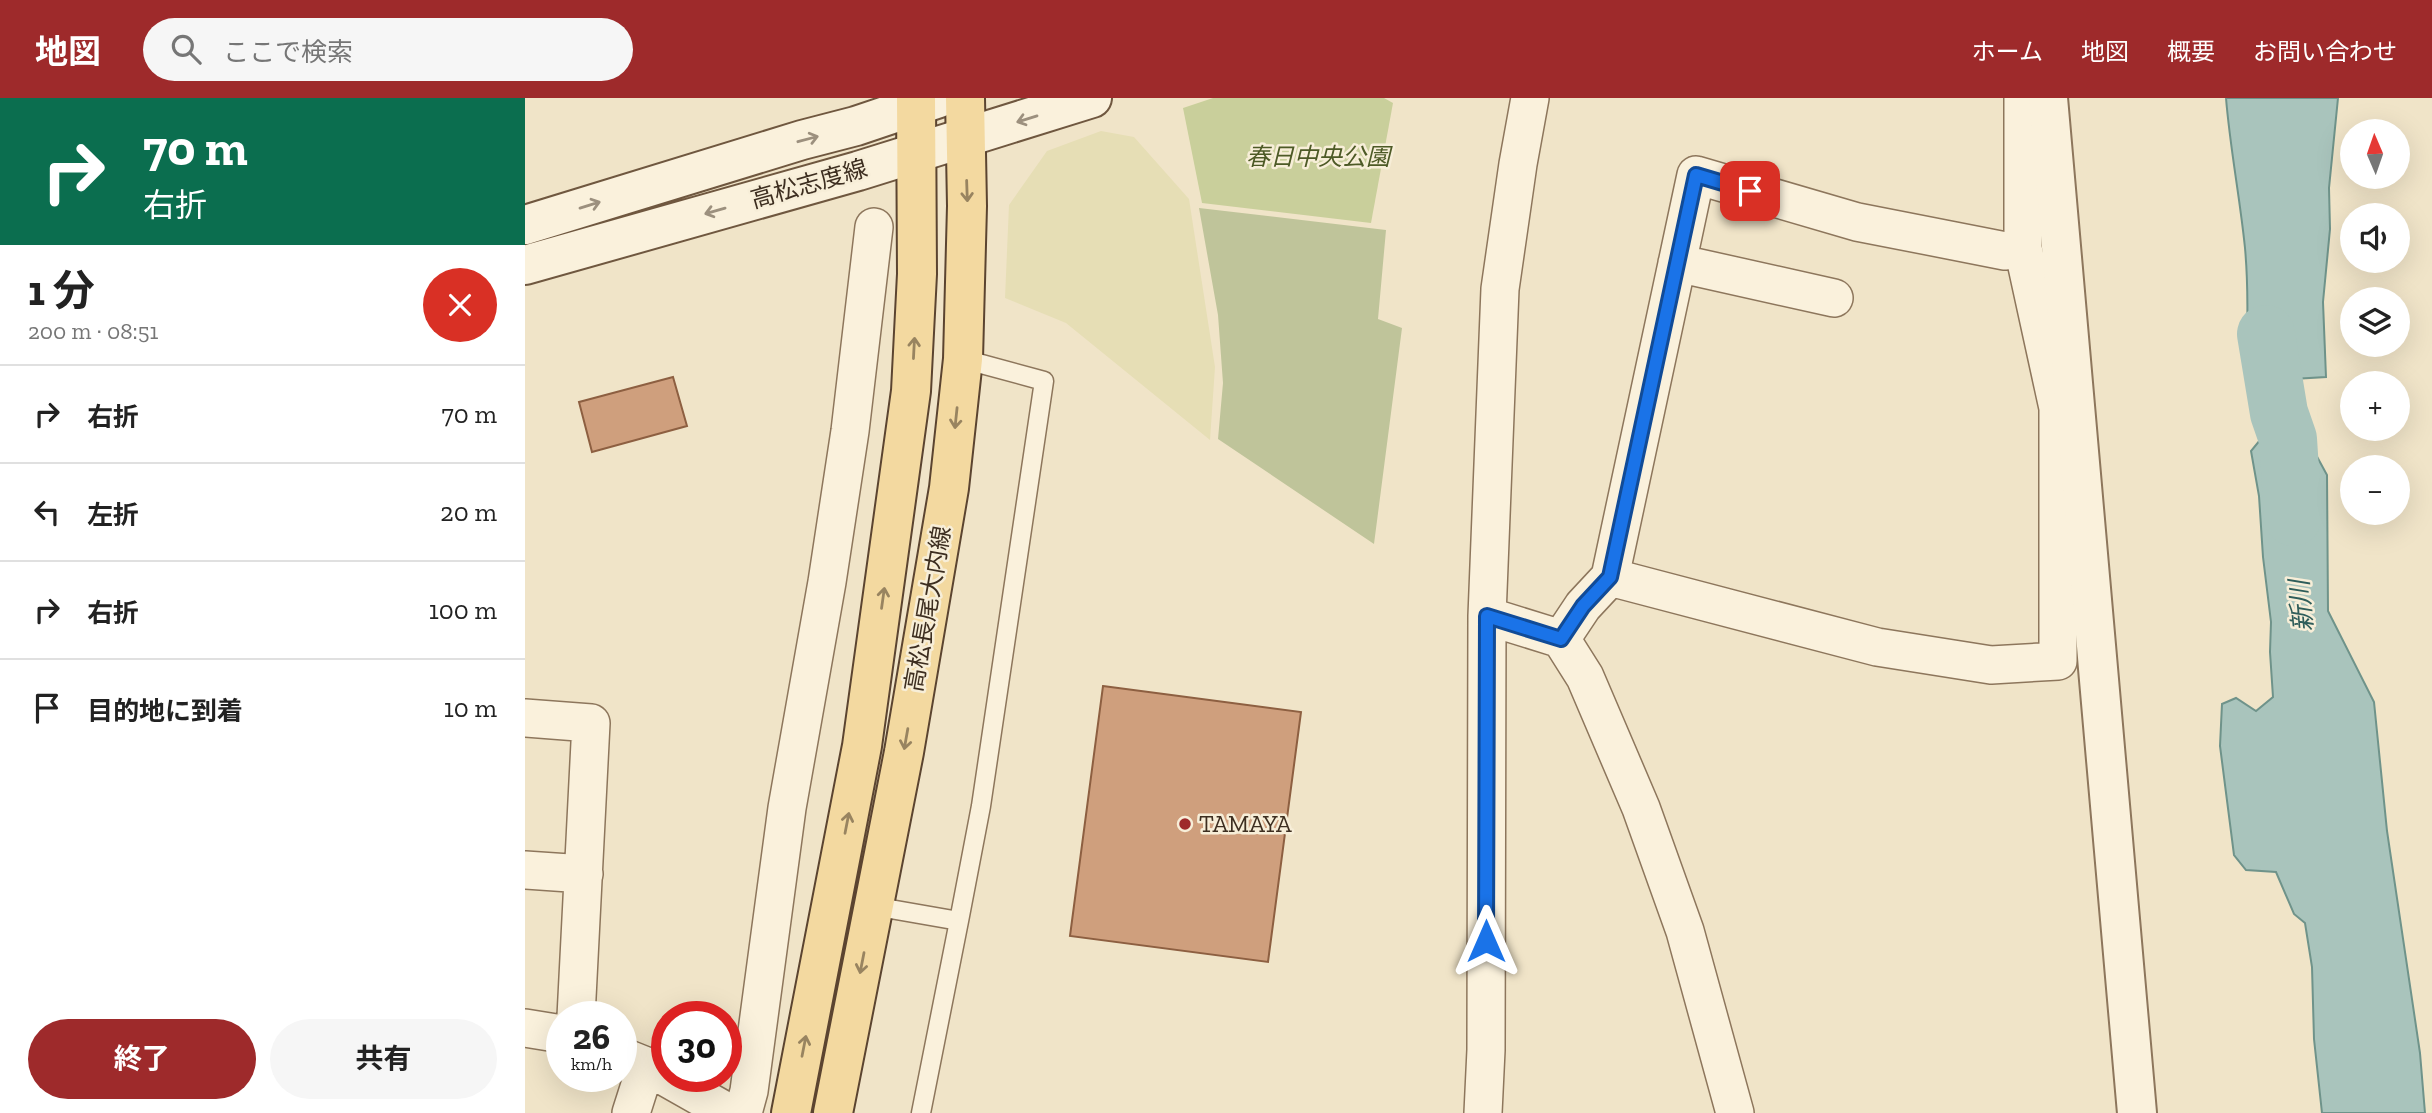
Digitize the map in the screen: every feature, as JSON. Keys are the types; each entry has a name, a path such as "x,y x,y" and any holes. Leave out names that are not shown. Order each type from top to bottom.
{"main road":[{"name":"高松長尾大内線","path":"833,1113 904,752 949,488 963,359 967,206 965,98"},
{"name":"高松長尾大内線","path":"791,1113 862,746 900,484 912,391 917,287 916,153 923,101"}],"street":[{"name":"高松志度線","path":"525,265 916,153 1092,98"},
{"path":"1483,1113 1486,1036 1487,616 1500,289 1530,98"},
{"path":"1610,577 1877,647 1991,665 2058,662 2058,408 2023,248 2023,98"},
{"path":"2048,98 2137,1113"},
{"name":"高松志度線","path":"525,225 856,126 923,101"},
{"path":"1561,639 1583,606 1610,577 1696,175 1857,222 2005,251 2023,248"},
{"path":"743,1113 751,1077 787,808 827,582 874,227"},
{"path":"1677,263 1834,298"},
{"path":"1487,616 1561,639 1585,677 1641,808 1685,931 1735,1113"},
{"path":"525,718 591,723 577,1001"},
{"path":"525,870 585,874"},
{"path":"525,1028 546,1031"},
{"path":"637,1063 729,1113"},
{"path":"631,1113 632,1092"}],"lane":[{"path":"922,1113 981,806 1044,381 963,359"},
{"path":"873,906 958,921"}],"shaded area":[{"path":"1101,131 1134,137 1189,199 1215,367 1210,440 1066,323 1005,298 1009,205 1047,151"}],"green space":[{"name":"春日中央公園","path":"1213,98 1384,98 1393,103 1371,223 1202,203 1183,108"},
{"path":"1199,208 1386,230 1378,319 1402,328 1374,544 1218,439 1223,383 1218,315"}],"water":[{"path":"2226,98 2338,98 2329,188 2330,229 2323,302 2326,377 2293,379 2293,413 2267,414 2266,382 2246,383 2246,265"},
{"path":"2260,440 2308,440 2327,475 2328,611 2374,702 2387,831 2420,1053 2425,1113 2322,1113 2314,1039 2312,967 2305,923 2294,914 2276,872 2246,870 2234,855 2220,746 2222,704 2236,698 2256,711 2273,697 2271,622 2259,496 2251,451"}],"building":[{"path":"673,377 687,426 592,452 579,402"},
{"name":"TAMAYA","path":"1103,686 1301,712 1268,962 1070,936"}],"waterway":[{"name":"新川","path":"2266,334 2279,413 2288,439 2293,517"}],"place":[{"name":"TAMAYA","path":"1185,824"}],"route":[{"path":"1486,941 1487,616 1561,639 1583,606 1610,577 1696,175 1750,191"}]}
